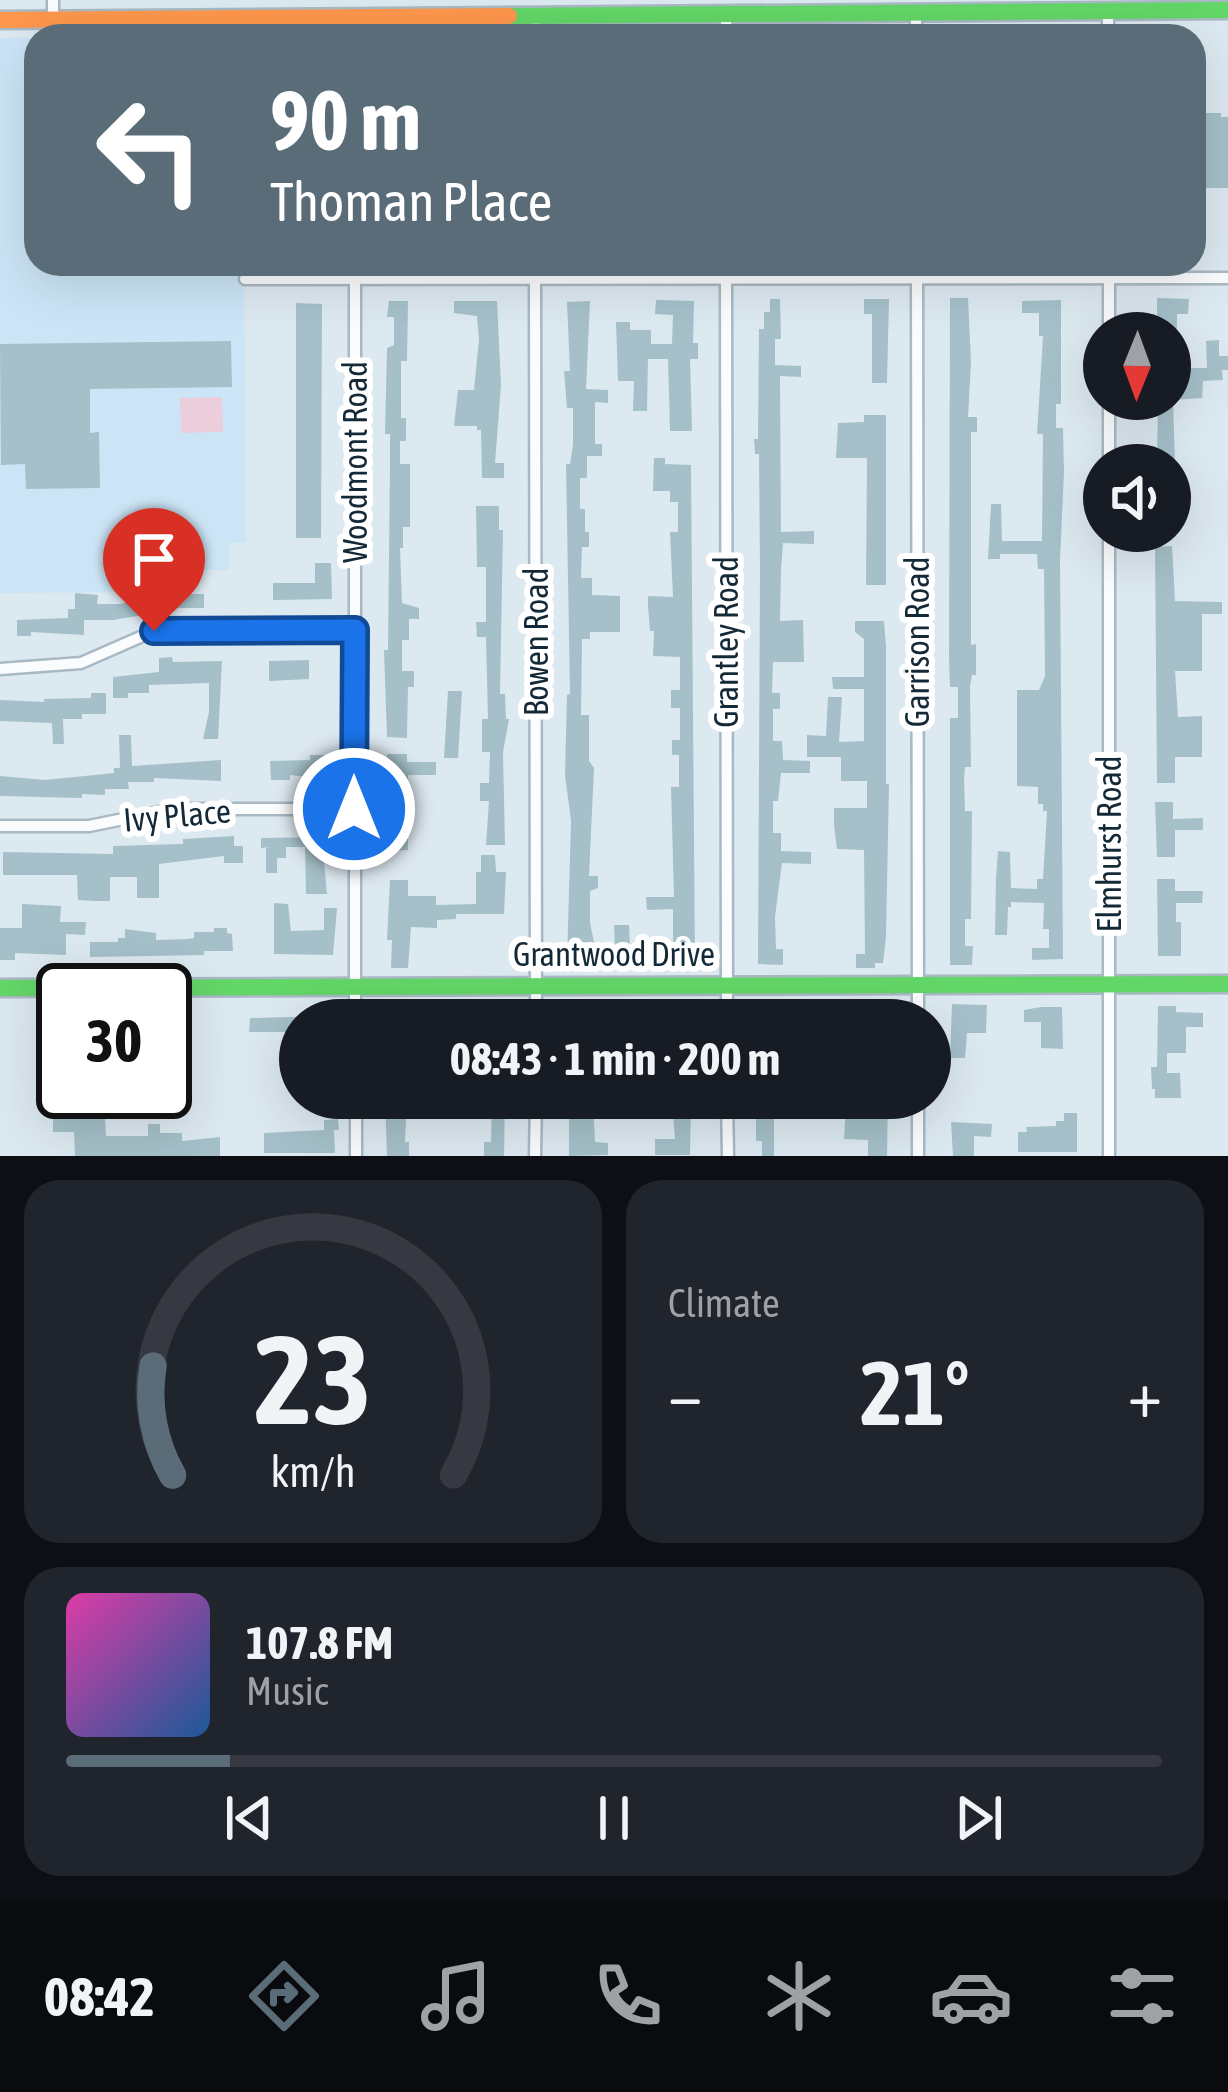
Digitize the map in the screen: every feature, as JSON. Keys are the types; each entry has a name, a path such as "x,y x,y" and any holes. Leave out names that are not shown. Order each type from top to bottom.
{"street":[{"path":"0,20 53,10 355,16 398,9 706,7 725,13 860,6 916,12 1012,6 1108,10 1202,5 1228,10"},
{"path":"1108,10 1108,24"},
{"path":"916,12 916,24"},
{"path":"725,13 725,24"},
{"path":"355,16 355,24"},
{"path":"1109,276 1109,312"},
{"name":"Grantley Road","path":"726,278 727,999"},
{"name":"Garrison Road","path":"917,278 917,999"},
{"path":"245,279 1228,278"},
{"name":"Woodmont Road","path":"355,279 355,999"},
{"name":"Bowen Road","path":"535,279 537,999"},
{"name":"Elmhurst Road","path":"1108,1156 1109,552"},
{"path":"0,669 81,663 154,631 355,630"},
{"name":"Ivy Place","path":"0,826 80,826 173,809 354,809"},
{"name":"Grantwood Drive","path":"0,988 1228,984"},
{"path":"356,1119 356,1156"},
{"path":"535,1156 536,1119"},
{"path":"727,1119 728,1156"},
{"path":"918,1119 918,1156"}],"shaded area":[{"path":"0,38 24,38 24,276 244,276 246,542 229,543 229,570 176,570 175,592 0,593"},
{"path":"222,397 223,432 181,433 180,398"}],"building":[{"path":"1206,113 1228,117 1228,188 1206,188"},
{"path":"950,298 968,298 968,417 977,417 977,432 971,432 971,645 976,644 976,675 970,687 971,767 965,767 964,779 965,811 972,811 971,919 965,919 965,946 973,946 972,965 950,965 950,718 958,718 958,687 950,687 949,659"},
{"path":"1157,298 1189,299 1188,312 1157,312"},
{"path":"770,299 780,299 781,339 775,339 775,365 801,366 801,377 780,376 781,532 814,531 814,544 783,543 780,621 803,620 804,662 773,662 772,693 780,693 780,709 773,709 773,741 782,741 783,760 810,761 810,773 781,773 778,801 773,801 773,833 781,833 781,851 811,852 811,864 782,863 775,917 776,949 783,949 783,965 758,964 760,570 759,454 755,454 754,439 758,439 759,329 764,329"},
{"path":"864,299 889,299 887,383 872,383 872,314 864,314"},
{"path":"656,300 694,301 693,343 698,343 698,359 690,359 692,431 670,431 668,359 648,359 647,411 633,411 634,381 618,381 616,322 630,322 630,330 651,330 651,344 672,344 673,315 655,314"},
{"path":"1061,300 1061,404 1056,404 1056,428 1063,428 1064,472 1060,560 1063,959 1032,960 1032,948 1049,948 1049,929 1043,929 1044,903 1011,902 1007,935 995,935 996,878 998,851 1010,852 1011,888 1037,889 1037,879 1043,879 1047,811 1038,804 1038,787 1017,786 1017,690 1039,690 1045,676 1044,569 1038,569 1037,554 1000,554 1000,559 988,559 991,504 1001,504 1002,541 1042,541 1043,434 1037,434 1043,336 1039,336 1039,313 1022,313 1022,301"},
{"path":"389,301 408,301 407,361 401,361 406,441 400,441 400,464 410,464 410,527 403,527 400,548 402,603 419,608 419,619 409,619 409,640 402,640 402,671 414,671 414,687 408,687 407,738 387,737 384,650 388,650 390,434 385,434 387,348 394,345 394,317 387,317"},
{"path":"454,301 497,301 501,385 495,463 504,463 504,478 482,478 481,430 454,426 458,390 474,390 479,339 477,316 454,313"},
{"path":"590,301 586,389 608,390 608,403 595,402 595,444 602,444 602,456 587,456 587,478 580,478 580,509 585,509 585,532 589,532 589,547 582,547 581,578 592,578 592,595 620,596 620,632 590,632 590,639 582,639 581,715 589,715 589,761 594,768 589,876 598,876 598,888 590,891 590,923 595,947 615,946 614,925 629,925 630,947 646,947 646,962 567,961 571,821 565,775 570,694 566,464 570,464 573,445 573,408 567,408 564,371 570,371 567,302"},
{"path":"296,303 322,304 321,538 296,538"},
{"path":"1219,340 1219,356 1228,356 1228,370 1222,370 1223,380 1203,381 1202,398 1191,399 1191,368 1207,368 1206,341"},
{"path":"231,341 232,387 90,389 90,433 99,432 100,488 26,489 25,464 1,465 0,344"},
{"path":"864,415 886,415 886,585 866,585 867,458 836,458 838,423 864,422"},
{"path":"1158,420 1174,420 1174,444 1157,444"},
{"path":"654,458 665,458 665,464 691,465 695,961 673,961 673,909 647,910 646,897 674,897 671,787 679,787 679,755 672,755 672,740 680,740 680,708 671,708 671,690 680,690 680,657 653,656 654,631 650,631 648,596 673,597 670,532 678,532 678,502 670,502 670,491 653,491"},
{"path":"476,506 499,506 499,530 503,530 500,694 505,694 509,719 503,752 505,845 486,845 489,801 480,801 480,783 489,783 490,752 482,752 482,719 488,719 486,637 477,637 476,622 486,622 486,567 477,567"},
{"path":"1155,552 1172,552 1175,601 1222,602 1222,614 1202,614 1202,671 1175,671 1178,717 1202,716 1202,757 1175,757 1175,783 1157,783"},
{"path":"315,563 331,563 332,599 273,600 273,583 315,583"},
{"path":"75,593 98,595 97,604 120,604 159,594 204,594 204,608 148,608 149,614 84,620 84,635 31,632 31,636 17,636 17,620 68,618 68,609 75,609"},
{"path":"855,621 884,621 886,646 886,937 883,963 875,963 875,968 856,968 856,954 865,954 864,850 837,849 834,826 834,808 867,808 867,781 841,781 841,757 807,757 807,735 826,736 828,697 842,697 839,742 864,741 864,689 833,689 832,677 864,677 864,639 855,632"},
{"path":"172,657 173,662 222,661 218,739 203,739 209,683 149,685 149,693 113,698 113,677 159,672 159,658"},
{"path":"309,660 309,679 269,681 269,661"},
{"path":"448,691 462,691 458,758 444,758"},
{"path":"91,693 106,693 106,714 63,719 64,744 53,744 52,723 0,721 0,700 44,702 91,698"},
{"path":"119,735 131,735 132,766 221,760 221,781 154,778 154,782 128,782 129,789 105,789 105,795 82,794 82,798 0,796 0,776 45,780 114,773 114,768 120,768"},
{"path":"387,754 407,754 407,762 436,762 436,775 408,775 408,850 388,851"},
{"path":"310,755 328,755 329,779 290,775 290,780 271,780 270,761 310,760"},
{"path":"1155,802 1173,802 1173,819 1203,818 1203,830 1175,830 1175,857 1157,857"},
{"path":"234,836 234,846 243,846 243,863 224,863 224,856 159,864 159,898 137,898 137,877 110,877 110,901 96,901 78,900 77,875 3,875 3,852 113,854 113,846 183,844 183,839"},
{"path":"327,837 327,852 323,852 327,894 306,894 305,847 286,847 286,858 277,858 277,873 266,873 266,848 271,847 261,848 261,838"},
{"path":"481,855 495,855 496,872 506,872 504,914 456,914 456,919 437,920 437,928 411,927 408,968 391,968 392,940 387,940 390,880 408,880 408,896 436,896 436,905 476,904"},
{"path":"1157,879 1175,879 1175,891 1203,891 1202,903 1176,903 1181,956 1158,956"},
{"path":"274,903 288,904 291,931 324,930 324,908 337,908 333,955 274,954"},
{"path":"22,904 61,906 60,922 86,922 85,935 66,934 66,955 15,953 15,960 0,960 0,928 22,928"},
{"path":"214,928 227,928 232,934 233,951 90,957 90,942 118,942 125,938 125,929 156,933 156,940 194,938 194,932 214,932"},
{"path":"952,1004 987,1005 986,1033 967,1033 965,1058 951,1058"},
{"path":"1158,1006 1203,1013 1203,1027 1186,1027 1186,1053 1167,1053 1167,1073 1180,1073 1181,1098 1155,1098 1152,1089"},
{"path":"1062,1007 1063,1049 1041,1048 1041,1022 1024,1022 1024,1010"},
{"path":"279,1017 279,1032 249,1032 250,1018"},
{"path":"1064,1113 1077,1113 1077,1152 1018,1152 1018,1132 1027,1132 1026,1127 1056,1126 1056,1121 1064,1121"},
{"path":"53,1119 105,1119 106,1136 148,1136 148,1124 160,1124 160,1133 182,1133 182,1141 220,1137 220,1156 75,1156 74,1132 53,1132"},
{"path":"338,1119 335,1153 264,1153 264,1133 324,1130 324,1120"},
{"path":"386,1119 406,1119 409,1156 387,1156"},
{"path":"492,1119 505,1119 504,1156 484,1156 484,1142 491,1142"},
{"path":"569,1119 594,1119 595,1142 608,1143 608,1155 569,1156"},
{"path":"674,1119 691,1119 690,1155 655,1155 655,1139 675,1139"},
{"path":"756,1119 774,1119 774,1156 762,1156 762,1141 756,1141"},
{"path":"845,1119 888,1119 887,1156 868,1156 868,1140 844,1139"},
{"path":"951,1122 992,1124 991,1137 974,1136 974,1156 953,1156"}],"traffic: fast":[{"path":"509,16 1228,10"},
{"path":"0,988 1228,984"}],"traffic: slow":[{"path":"0,20 509,16"}],"route":[{"path":"154,631 355,630 354,809"}]}
